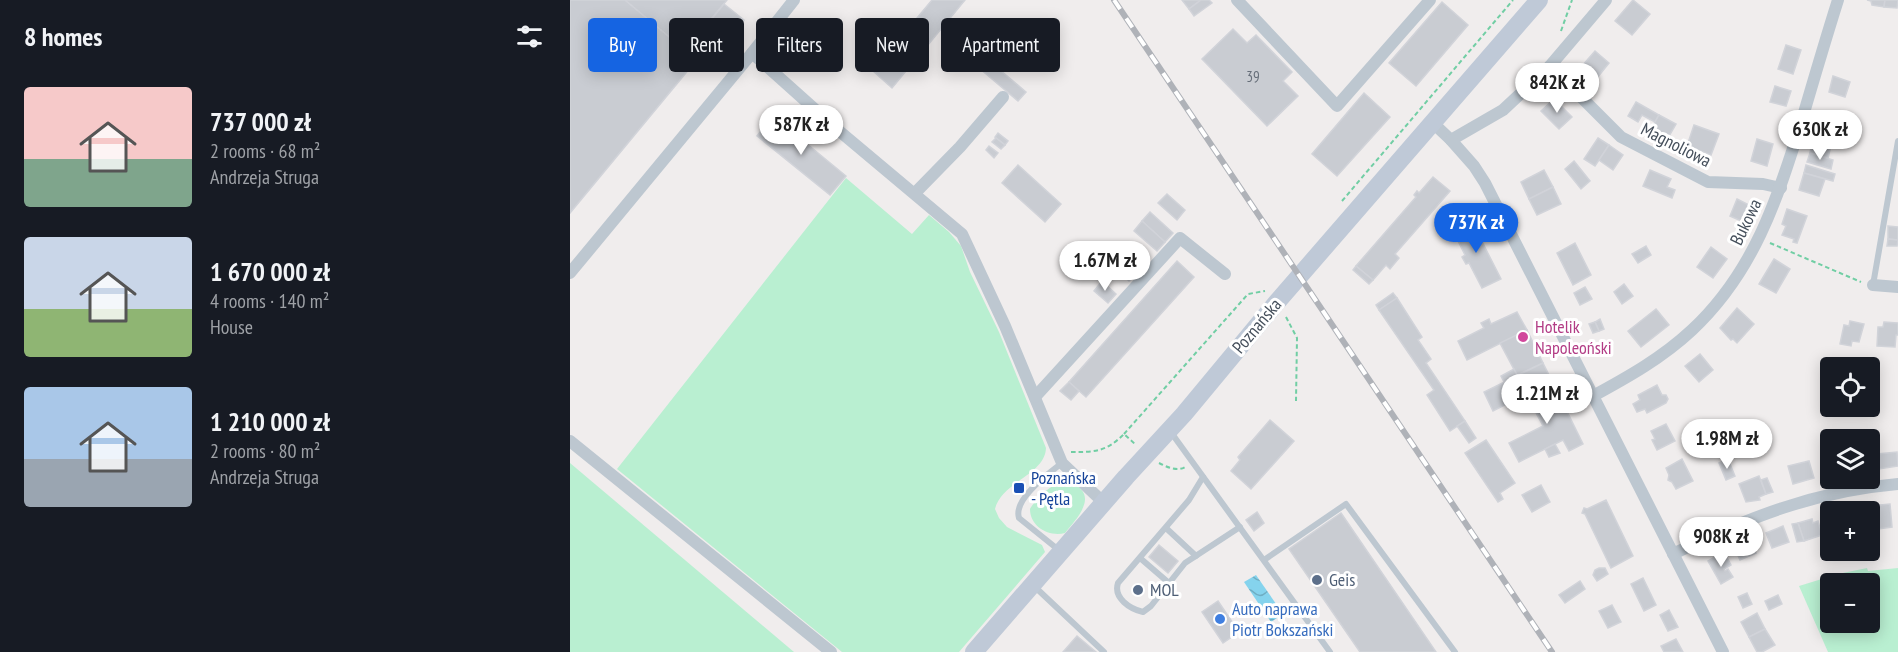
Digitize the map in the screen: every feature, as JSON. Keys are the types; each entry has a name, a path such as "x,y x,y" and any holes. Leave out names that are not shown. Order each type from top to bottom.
{"main road":[{"name":"Poznańska","path":"974,652 1103,502 1169,431 1272,296 1433,123 1539,0"}],"street":[{"path":"570,273 794,0"},
{"path":"1241,1 1337,106 1430,0"},
{"path":"1451,140 1503,110 1550,66 1606,0"},
{"name":"Bukowa","path":"1593,396 1652,362 1689,333 1728,289 1759,238 1781,188 1838,0"},
{"path":"752,53 838,130 962,234 1005,326 1062,463 1103,502"},
{"name":"Magnoliowa","path":"1550,66 1621,137 1708,182 1763,184 1781,188"},
{"path":"915,193 960,147 1003,97"},
{"path":"1433,123 1474,166 1485,183 1723,652"},
{"path":"1035,397 1180,238 1225,274"},
{"path":"1873,285 1898,287"},
{"path":"570,441 831,652"},
{"path":"1673,554 1732,526 1778,508 1841,492 1898,484"}],"lane":[{"path":"1873,285 1898,141"},
{"path":"1169,431 1330,652"},
{"path":"1060,552 1019,518 1018,514 1020,506 1030,491 1062,463"},
{"path":"1203,477 1190,500 1117,588 1118,595 1127,604 1143,612 1151,606 1185,563 1240,527"},
{"path":"1264,560 1346,504 1455,652"},
{"path":"1166,528 1196,556"},
{"path":"1140,558 1169,584"},
{"path":"1032,585 1104,652"}],"path":[{"path":"1338,206 1513,0"},
{"path":"1759,238 1857,281 1873,285"},
{"path":"1124,434 1248,294 1272,296 1297,338 1296,401"}],"green space":[{"path":"846,178 912,234 929,215 961,246 1046,448 1044,457 1038,465 1005,492 995,509 1007,527 1042,545 1045,552 959,652 842,652 617,469"},
{"path":"570,463 794,652 570,652"},
{"path":"1067,481 1083,492 1084,505 1065,533 1047,532 1033,521 1030,509 1046,491 1056,484"},
{"path":"1867,568 1868,571 1898,568 1898,652 1828,652 1799,586 1820,580 1820,633 1880,633 1880,573 1843,573"}],"water":[{"path":"1256,575 1283,614 1271,622 1244,582"}],"building":[{"path":"570,0 625,0 647,18 588,18 588,72 657,72 657,27 669,37 669,72 687,72 570,213"},
{"path":"625,0 727,0 712,18 669,18 669,37 657,27 657,18 647,18"},
{"path":"932,0 965,0 950,18 941,18 941,29 929,44 929,18 917,18"},
{"path":"1182,0 1201,0 1189,9"},
{"path":"1201,0 1209,0 1212,3 1194,16 1189,9"},
{"path":"1633,0 1650,14 1632,35 1615,21"},
{"path":"1867,0 1885,0 1884,7 1872,5 1871,1"},
{"path":"1885,0 1898,0 1897,8 1884,7"},
{"path":"1442,2 1468,25 1416,86 1389,63"},
{"path":"724,4 742,18 713,18"},
{"path":"1233,29 1247,43 1256,35 1292,72 1283,81 1298,96 1267,126 1202,59"},
{"path":"1786,45 1801,50 1793,74 1778,69"},
{"path":"1595,51 1609,63 1597,78 1582,66"},
{"path":"1582,66 1597,78 1589,87 1575,75"},
{"path":"874,72 905,72 892,88"},
{"path":"984,72 1002,72 1026,92 1018,101"},
{"path":"1833,76 1850,82 1845,97 1829,92"},
{"path":"1775,86 1791,91 1786,106 1770,102"},
{"path":"1364,93 1390,117 1337,176 1312,154"},
{"path":"1554,99 1572,117 1559,129 1541,111"},
{"path":"1636,102 1659,115 1655,122 1642,115 1638,122 1628,116"},
{"path":"1659,115 1676,124 1668,138 1651,129"},
{"path":"773,116 846,176 830,195 757,136"},
{"path":"1833,117 1846,121 1844,130 1830,126"},
{"path":"1694,125 1719,134 1711,155 1687,146"},
{"path":"998,133 1008,141 1005,145 995,137"},
{"path":"1815,136 1832,141 1828,158 1810,153 1811,148 1808,147"},
{"path":"996,138 1005,145 1001,149 992,142"},
{"path":"1598,138 1609,145 1595,166 1584,159"},
{"path":"1757,139 1773,144 1767,166 1751,161"},
{"path":"1609,145 1623,155 1613,170 1599,160"},
{"path":"989,146 998,153 994,158 986,150"},
{"path":"1810,153 1833,160 1831,169 1807,162"},
{"path":"1574,161 1590,181 1581,189 1565,169"},
{"path":"1018,165 1061,204 1045,222 1002,183"},
{"path":"1806,165 1835,174 1833,181 1804,173"},
{"path":"1544,170 1553,187 1529,199 1521,182"},
{"path":"1650,170 1671,179 1667,187 1675,190 1672,198 1643,186"},
{"path":"1804,173 1825,179 1819,196 1799,190"},
{"path":"1433,177 1450,191 1395,254 1399,258 1390,269 1386,265 1373,280 1356,266 1416,197 1414,195 1417,191 1419,193"},
{"path":"1553,187 1561,204 1537,215 1529,199"},
{"path":"1167,194 1185,210 1177,220 1158,203"},
{"path":"1737,199 1753,207 1746,223 1730,216"},
{"path":"1787,209 1807,216 1797,243 1793,242 1794,239 1782,235 1786,226 1782,224"},
{"path":"1150,212 1173,233 1165,242 1142,221"},
{"path":"1471,220 1501,279 1482,288 1469,263 1466,264 1462,257 1465,255 1452,229"},
{"path":"1142,221 1165,242 1157,251 1134,231"},
{"path":"1888,226 1898,227 1898,240 1888,239"},
{"path":"1888,239 1898,240 1897,246 1887,246"},
{"path":"1575,243 1591,275 1573,285 1557,253"},
{"path":"1646,246 1651,255 1638,263 1632,254"},
{"path":"1127,247 1146,263 1138,272 1119,256"},
{"path":"1711,247 1727,259 1713,278 1697,267"},
{"path":"1115,252 1138,272 1129,281 1107,261"},
{"path":"1774,259 1790,269 1776,293 1759,284"},
{"path":"1177,261 1194,277 1086,397 1069,382"},
{"path":"1356,266 1373,280 1369,284 1353,270"},
{"path":"1102,281 1116,294 1108,303 1094,291"},
{"path":"1624,284 1633,296 1622,304 1614,292"},
{"path":"1585,287 1592,299 1580,305 1574,293"},
{"path":"1393,293 1397,298 1379,310 1376,305"},
{"path":"1397,298 1422,337 1418,340 1431,359 1426,363 1465,421 1450,431 1427,395 1434,390 1379,310"},
{"path":"1737,308 1754,324 1737,343 1720,328"},
{"path":"1656,309 1669,325 1641,347 1628,331"},
{"path":"1517,312 1527,330 1467,360 1458,341 1484,328 1481,323 1489,319 1491,324"},
{"path":"1600,319 1604,329 1599,331 1595,322"},
{"path":"1850,321 1864,324 1859,342 1852,341 1851,346 1840,344 1844,325 1849,326"},
{"path":"1595,322 1599,331 1593,333 1589,324"},
{"path":"1884,322 1898,323 1895,347 1877,346 1878,327 1883,327"},
{"path":"1527,330 1543,363 1517,375 1500,343"},
{"path":"1700,354 1713,370 1699,382 1685,366"},
{"path":"1543,363 1552,381 1493,411 1484,392"},
{"path":"1514,369 1517,375 1504,382 1501,376"},
{"path":"1552,381 1583,444 1569,451 1563,440 1519,462 1509,443 1543,426 1526,394"},
{"path":"1069,382 1079,391 1071,400 1060,391"},
{"path":"1657,385 1662,395 1666,395 1668,399 1666,403 1647,413 1645,409 1637,412 1633,404 1640,400 1638,395"},
{"path":"1270,420 1294,441 1251,489 1231,471 1240,460 1238,457"},
{"path":"1465,421 1476,438 1469,443 1457,426"},
{"path":"1666,424 1675,441 1657,450 1651,431"},
{"path":"1700,426 1707,436 1695,442 1690,431"},
{"path":"1486,440 1515,483 1500,493 1503,499 1498,502 1465,453"},
{"path":"1555,444 1560,453 1549,457 1545,449"},
{"path":"1897,452 1898,466 1880,469 1880,454"},
{"path":"1682,459 1693,481 1676,489 1668,480 1669,475 1666,468"},
{"path":"1728,459 1735,476 1726,480 1719,463"},
{"path":"1809,461 1814,478 1793,484 1788,466"},
{"path":"1759,476 1766,494 1759,497 1760,500 1746,502 1739,484"},
{"path":"1767,478 1773,492 1766,494 1761,480"},
{"path":"1541,485 1550,502 1532,512 1522,495"},
{"path":"1606,500 1633,556 1611,568 1585,514 1582,513 1584,508 1587,509"},
{"path":"1890,504 1892,527 1880,529 1880,505"},
{"path":"1257,512 1264,523 1254,531 1246,520"},
{"path":"1341,513 1436,652 1360,652 1289,549"},
{"path":"1812,519 1813,523 1818,521 1820,536 1804,541 1798,523"},
{"path":"1798,523 1804,541 1797,542 1792,524"},
{"path":"1783,526 1789,542 1772,548 1766,533"},
{"path":"1751,540 1756,553 1740,560 1734,547"},
{"path":"1159,545 1178,561 1168,573 1149,557"},
{"path":"1724,552 1731,565 1724,569 1725,571 1728,569 1733,577 1721,584 1708,561"},
{"path":"1599,568 1605,568 1608,574 1597,581 1593,575"},
{"path":"1643,578 1656,605 1644,611 1631,584"},
{"path":"1580,581 1585,589 1565,603 1559,595"},
{"path":"1747,593 1752,604 1743,608 1738,597"},
{"path":"1778,595 1782,604 1769,610 1765,601"},
{"path":"1218,601 1239,632 1223,643 1202,612"},
{"path":"1612,605 1621,622 1608,628 1599,611"},
{"path":"1669,610 1678,627 1668,631 1660,615"},
{"path":"1757,613 1765,629 1749,637 1741,622"},
{"path":"1765,629 1775,645 1762,652 1757,652 1749,637"},
{"path":"1077,636 1096,652 1063,652"},
{"path":"1676,639 1683,652 1664,652 1661,646"}],"railway":[{"path":"1114,0 1552,652"}],"place":[{"name":"Hotelik Napoleoński","path":"1523,337"},
{"name":"Poznańska - Pętla","path":"1019,488"},
{"name":"Geis","path":"1317,580"},
{"name":"MOL","path":"1138,590"},
{"name":"Auto naprawa Piotr Bokszański","path":"1220,619"}]}
